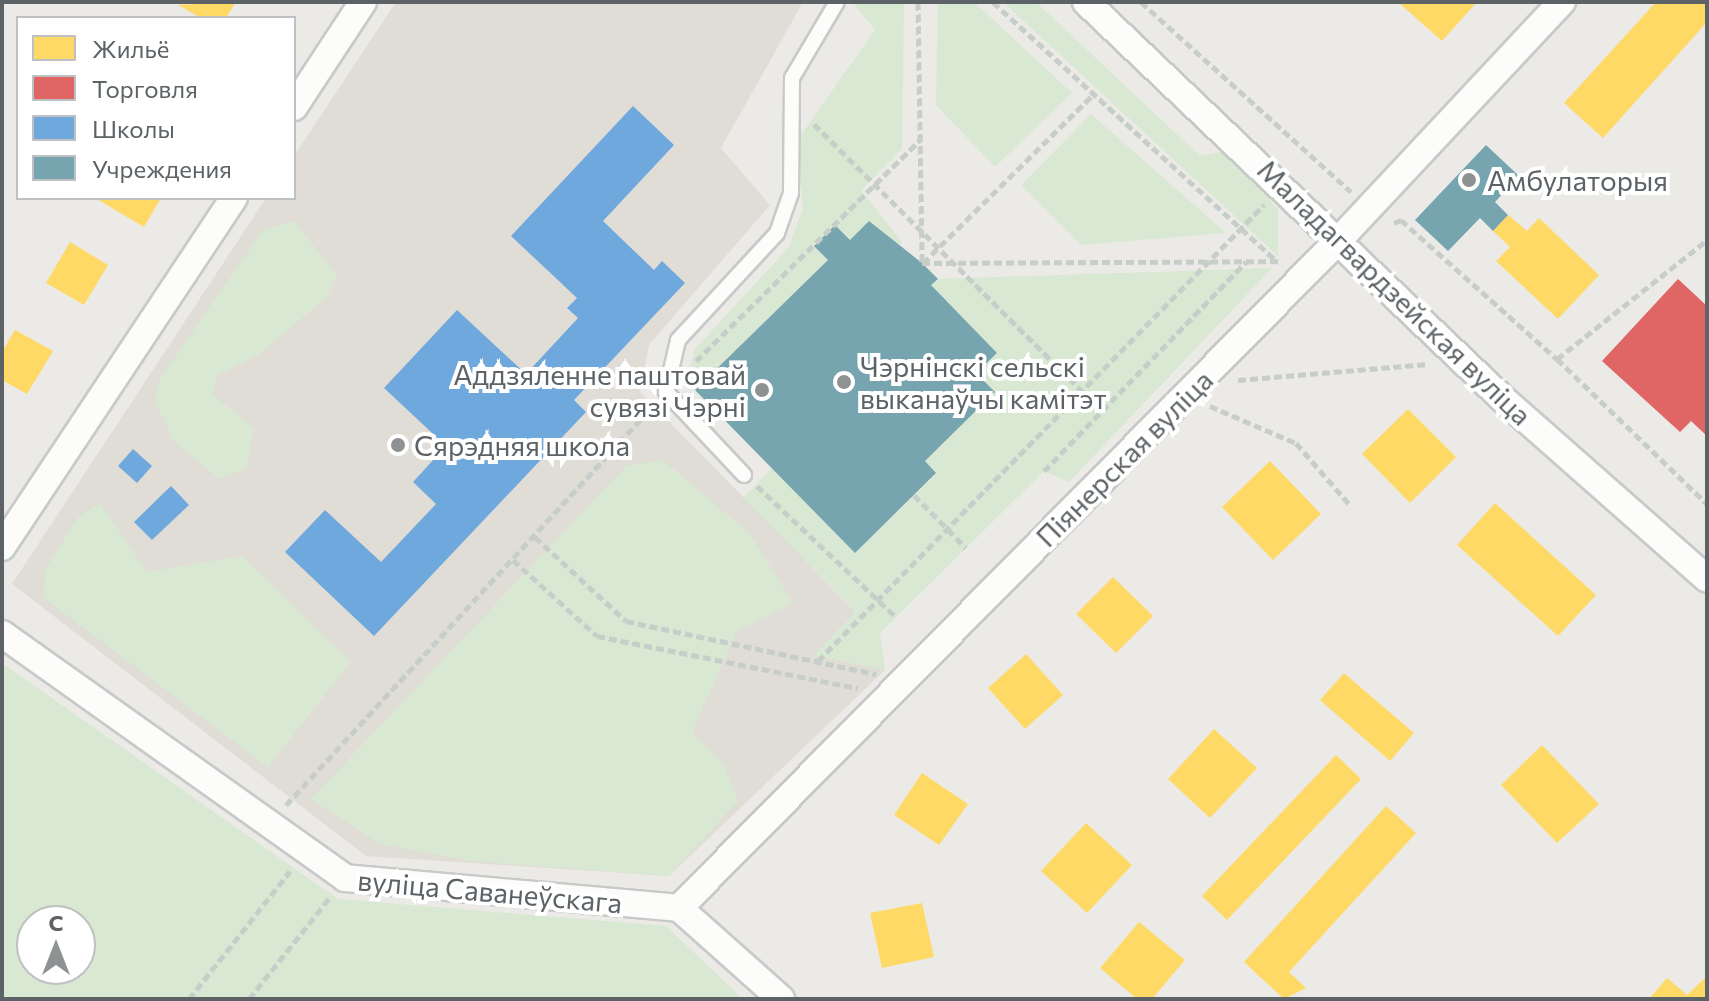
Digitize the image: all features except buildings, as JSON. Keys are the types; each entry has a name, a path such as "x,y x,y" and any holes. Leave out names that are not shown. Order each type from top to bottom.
{"street":[{"path":"296,104 363,2"},
{"name":"Маладагвардзейская вуліца","path":"1086,2 1283,185 1338,241 1707,579"},
{"name":"Піянерская вуліца","path":"679,908 1338,241 1562,2"},
{"path":"2,547 233,200"},
{"name":"вуліца Саванеўскага","path":"2,634 345,878 679,908"},
{"path":"679,908 781,999"}],"lane":[{"path":"744,475 666,392 678,340 777,233 791,193 792,78 837,2"}],"path":[{"path":"918,2 922,263"},
{"path":"922,263 1278,261 993,2"},
{"path":"1141,2 1387,227 1401,220 1557,359 1707,504"},
{"path":"922,263 1093,95"},
{"path":"814,124 948,263 1102,411"},
{"path":"269,823 666,392 920,140"},
{"path":"817,661 879,601 1309,156"},
{"path":"1557,359 1707,240"},
{"path":"1044,471 1246,262"},
{"path":"1233,381 1440,363"},
{"path":"1225,389 1244,370"},
{"path":"1198,417 1217,397"},
{"path":"1209,405 1296,443 1350,505"},
{"path":"744,475 896,617"},
{"path":"914,495 966,548"},
{"path":"535,537 626,621 885,676 876,683"},
{"path":"513,560 597,636 868,690"},
{"path":"189,999 307,850"},
{"path":"249,999 345,878"}],"shaded area":[{"name":"Сярэдняя школа","path":"396,2 803,2 721,148 770,205 649,345 640,392 856,612 815,655 885,670 669,876 366,856 12,584 265,200 296,200 296,153"}],"green space":[{"path":"852,2 904,2 902,149 861,190 902,242 895,249 869,222 850,240 835,225 814,246 828,260 695,390 688,380 694,350 789,247 803,208 796,142 875,30"},
{"path":"938,2 974,2 1072,93 995,167 936,105"},
{"path":"1003,2 1036,2 1200,156 1224,151 1278,209 1278,256"},
{"path":"1091,114 1226,233 1081,245 1021,185"},
{"path":"294,221 337,275 326,298 258,355 218,375 212,394 254,428 246,469 220,479 174,442 155,401 159,380 263,230"},
{"path":"1272,268 1069,482 1044,471 880,633 885,670 814,655 856,611 743,498 772,468 855,553 936,474 925,461 995,392 976,373 997,353 931,285 938,279"},
{"path":"663,460 750,534 793,603 737,631 692,732 724,765 738,801 669,876 470,861 380,844 311,799 626,466"},
{"path":"100,503 147,572 242,556 351,662 268,767 44,598 45,570 78,517"},
{"path":"2,663 338,899 666,926 743,999 2,999"}],"place":[{"name":"Амбулаторыя","path":"1469,180"},
{"name":"Чэрнінскі сельскі выканаўчы камітэт","path":"844,382"},
{"name":"Аддзяленне паштовай сувязі Чэрні","path":"762,390"},
{"name":"Сярэдняя школа","path":"398,445"}]}
